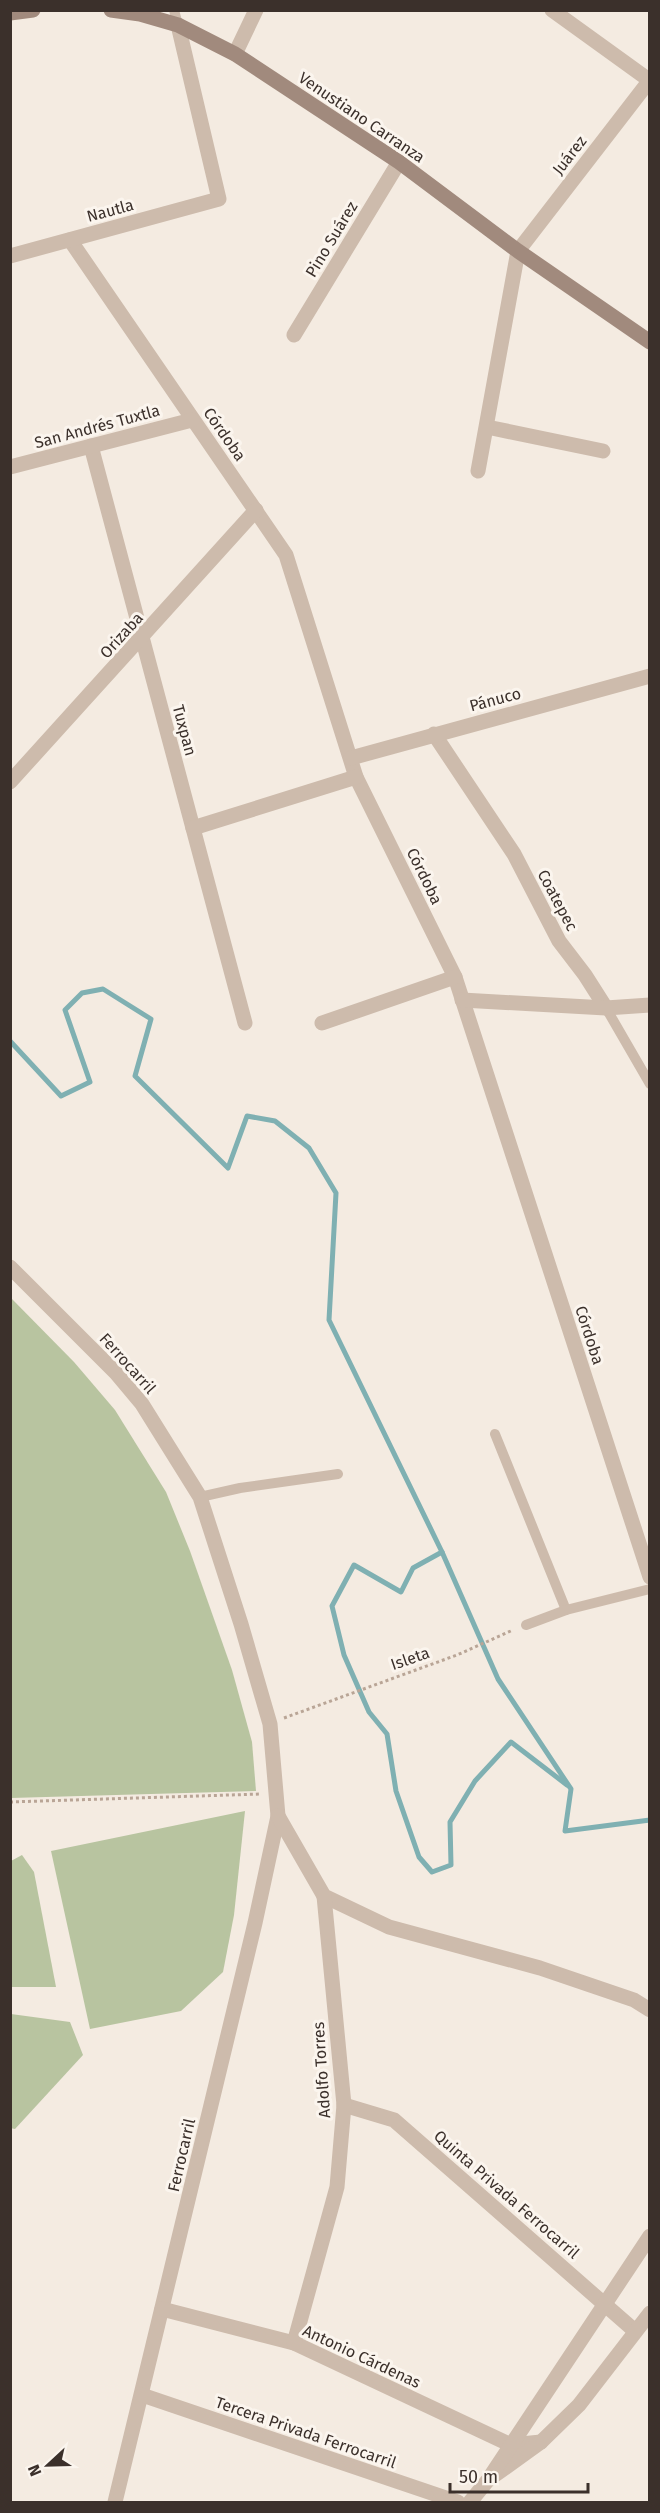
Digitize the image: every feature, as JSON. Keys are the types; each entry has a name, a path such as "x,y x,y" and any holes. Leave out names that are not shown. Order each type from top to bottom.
{"main road":[{"path":"10,13 33,10"},
{"name":"Venustiano Carranza","path":"111,10 176,18 235,54 399,162 518,251 650,342"}],"street":[{"path":"235,54 256,10"},
{"path":"552,10 649,80"},
{"name":"Nautla","path":"10,256 219,199 176,18"},
{"name":"Juárez","path":"518,251 649,80"},
{"name":"Pino Suárez","path":"294,335 399,162"},
{"name":"Córdoba","path":"70,240 286,555 356,777 455,977 650,1576"},
{"path":"478,471 518,251"},
{"name":"San Andrés Tuxtla","path":"10,467 192,420"},
{"path":"486,428 603,451"},
{"name":"Tuxpan","path":"91,446 245,1023"},
{"name":"Orizaba","path":"10,782 142,639 256,510"},
{"name":"Pánuco","path":"351,758 650,676"},
{"name":"Coatepec","path":"434,734 514,854 559,941 606,1008"},
{"path":"193,828 356,777"},
{"path":"322,1023 455,977"},
{"path":"462,1000 606,1008 650,1005"},
{"name":"Ferrocarril","path":"10,1267 116,1373 142,1404 200,1497 270,1724 278,1816 115,2502"},
{"name":"Ferrocarril","path":"278,1816 324,1896"},
{"path":"324,1896 389,1927 540,1968 634,2000 650,2010"},
{"name":"Adolfo Torres","path":"294,2343 337,2187 344,2105 324,1896"},
{"name":"Quinta Privada Ferrocarril","path":"344,2105 394,2120 605,2302 635,2331"},
{"path":"470,2502 488,2480 650,2236"},
{"name":"Antonio Cárdenas","path":"162,2309 294,2343 511,2445"},
{"path":"488,2480 541,2442 579,2405 650,2313"},
{"name":"Tercera Privada Ferrocarril","path":"142,2395 458,2502"},
{"path":"511,2445 541,2442"}],"lane":[{"name":"Coatepec","path":"606,1008 650,1084"},
{"path":"495,1434 566,1610"},
{"path":"200,1497 240,1488 338,1474"},
{"path":"526,1625 566,1610 650,1589"}],"path":[{"name":"Isleta","path":"270,1724 457,1655 526,1625"},
{"path":"10,1802 276,1794"}],"green space":[{"path":"11,1298 74,1362 115,1410 166,1492 190,1551 232,1670 252,1742 256,1791 11,1798"},
{"path":"245,1811 234,1915 223,1972 181,2011 90,2029 51,1851"},
{"path":"22,1855 34,1872 56,1987 11,1987 11,1861"},
{"path":"11,2014 70,2022 83,2055 15,2129 10,2128"}],"waterway":[{"path":"10,1041 61,1096 90,1082 65,1010 82,993 103,989 151,1019 135,1076 228,1168 247,1116 275,1121 309,1148 336,1193 329,1320 442,1552 498,1679 571,1789 565,1831 650,1820"},
{"path":"442,1552 413,1568 401,1592 354,1565 332,1606 344,1655 369,1712 387,1734 396,1791 419,1857 432,1872 451,1865 450,1822 475,1781 511,1742 567,1785"}]}
